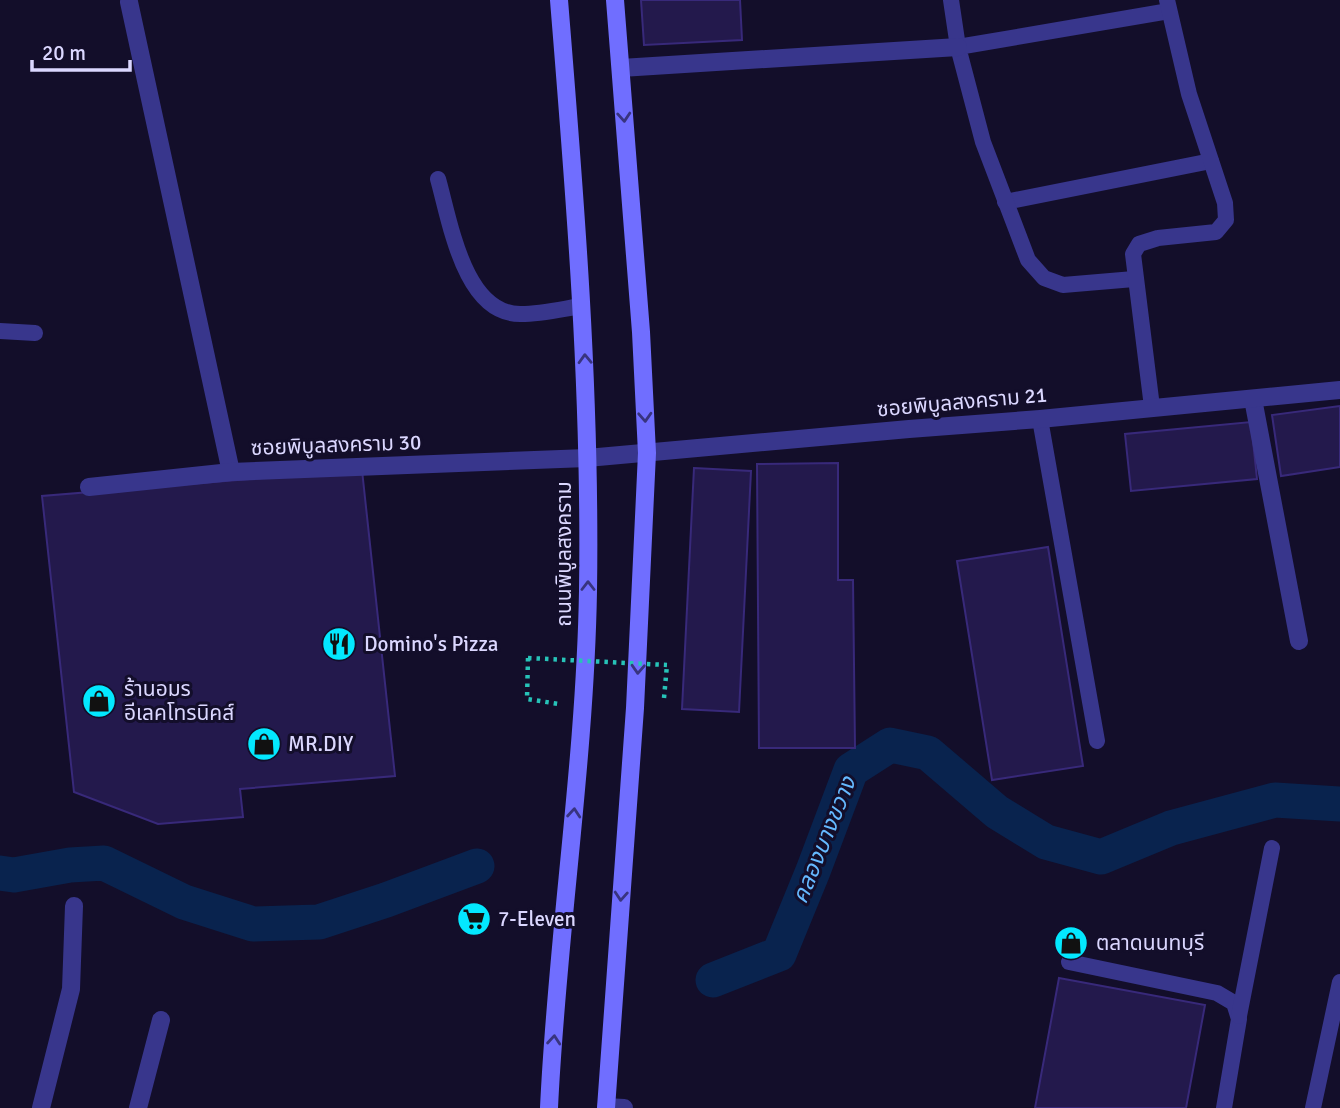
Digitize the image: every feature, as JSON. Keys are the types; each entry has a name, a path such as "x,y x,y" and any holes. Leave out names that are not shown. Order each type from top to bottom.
{"main road":[{"name":"ถนนพิบูลสงคราม","path":"549,1108 584,707 588,590 585,358 558,0"},
{"path":"612,1108 647,453 615,0"}],"street":[{"path":"129,2 231,472"},
{"path":"621,68 958,47"},
{"name":"ซอยพิบูลสงคราม 21","path":"587,458 1253,400 1340,390"},
{"path":"1253,400 1299,640"},
{"name":"ซอยพิบูลสงคราม 30","path":"89,487 231,472 587,458"},
{"path":"41,1108 71,989 74,906"},
{"path":"138,1108 161,1020"}],"lane":[{"path":"951,0 958,47 983,142 1028,260 1044,278 1063,285 1135,279"},
{"path":"958,47 1168,6 1189,94 1225,204 1226,220 1216,233 1158,238 1139,244 1133,254 1152,407"},
{"path":"1005,202 1211,160"},
{"path":"438,179 464,269 479,293 496,307 519,314 581,306"},
{"path":"0,331 35,333"},
{"path":"1040,419 1097,741"},
{"path":"1224,1108 1272,848"},
{"path":"1069,961 1217,993 1234,1003 1239,1019"},
{"path":"1313,1108 1340,982"}],"path":[{"path":"527,699 528,658 667,665 663,706"}],"building":[{"path":"641,0 740,0 742,40 644,45"},
{"path":"1340,406 1340,467 1281,476 1272,415"},
{"path":"1251,422 1257,479 1131,491 1125,434"},
{"path":"838,463 838,580 853,580 855,748 759,748 757,464"},
{"path":"694,468 751,471 739,712 682,709"},
{"path":"362,470 395,776 240,789 243,817 158,824 74,792 42,496"},
{"path":"1048,547 1083,766 992,780 957,561"},
{"path":"1059,978 1205,1005 1186,1108 1035,1108"}],"waterway":[{"name":"คลองบางขวาง","path":"713,980 779,954 851,770 890,745 928,753 997,812 1046,842 1101,857 1171,828 1275,800 1340,804"},
{"name":"คลองบางขวาง","path":"0,873 14,875 70,865 104,863 184,902 253,924 319,922 477,866"}],"place":[{"name":"Domino's Pizza","path":"339,644"},
{"name":"ร้านอมร อีเลคโทรนิคส์","path":"99,701"},
{"name":"MR.DIY","path":"264,744"},
{"name":"7-Eleven","path":"474,919"},
{"name":"ตลาดนนทบุรี","path":"1071,943"}]}
